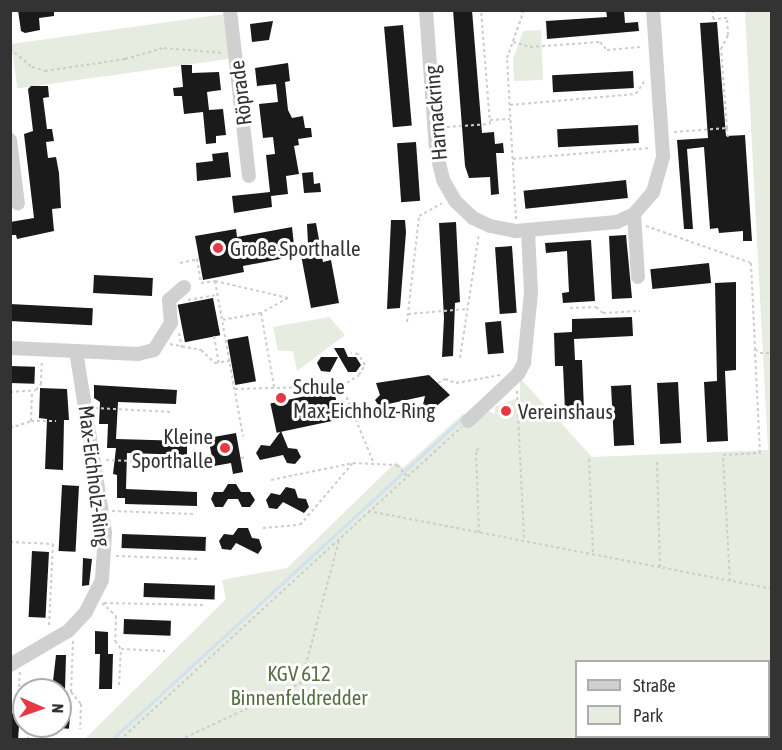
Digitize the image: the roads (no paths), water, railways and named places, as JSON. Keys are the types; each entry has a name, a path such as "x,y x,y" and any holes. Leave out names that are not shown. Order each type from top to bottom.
{"street":[{"name":"Röprade","path":"230,10 249,176"},
{"name":"Harnackring","path":"426,10 439,169 452,197 481,222 522,231 609,224 634,214"},
{"path":"638,278 634,214 656,187 663,147 653,10"},
{"path":"10,140 18,204"},
{"path":"471,416 524,363 531,302 530,266 522,231"},
{"path":"530,266 541,285"},
{"path":"10,348 146,353 162,341 171,323 169,300 184,294"},
{"name":"Max-Eichholz-Ring","path":"16,663 74,626 97,603 102,580 105,555 103,511 76,351"},
{"path":"492,397 493,414"}],"waterway":[{"path":"111,740 464,416"}],"place":[{"name":"Große Sporthalle","path":"218,248"},
{"name":"Schule Max-Eichholz-Ring","path":"281,398"},
{"name":"Vereinshaus","path":"506,411"},
{"name":"Kleine Sporthalle","path":"225,448"}],"park label":[{"name":"KGV 612 Binnenfeldredder","path":"299,685"}]}
